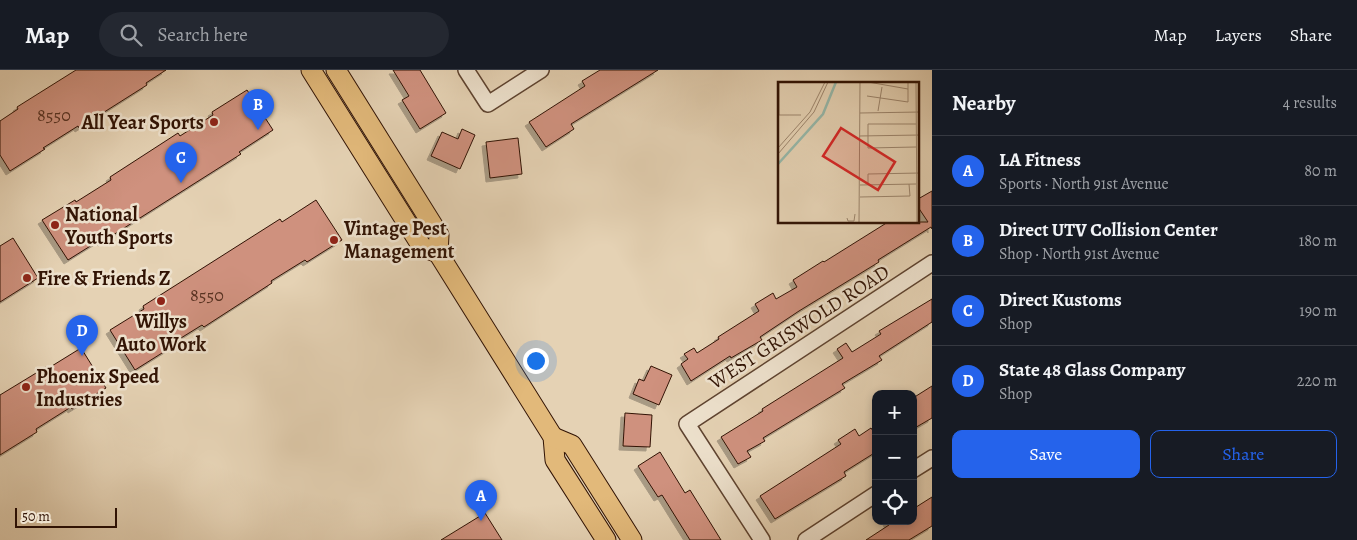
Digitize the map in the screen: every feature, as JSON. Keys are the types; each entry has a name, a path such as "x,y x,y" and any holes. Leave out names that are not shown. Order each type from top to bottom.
{"main road":[{"path":"311,70 422,247 438,252"},
{"path":"336,70 439,235 438,252 553,436 555,460 606,540"},
{"path":"553,436 572,446 632,540"}],"street":[{"path":"466,70 488,104 541,70"},
{"name":"WEST GRISWOLD ROAD","path":"762,540 687,424 932,263"},
{"path":"917,467 932,458"},
{"path":"806,540 872,497"}],"building":[{"path":"76,70 166,70 146,83 147,85 79,128 78,126 10,171 0,155 0,121 18,109 17,107"},
{"path":"393,70 420,70 446,113 420,129 402,100 409,96"},
{"path":"600,70 658,70 571,124 574,129 546,147 529,122 585,86 582,81"},
{"path":"247,90 273,130 239,152 241,154 102,242 100,240 68,260 42,220 111,180 110,177 178,133 180,136 213,115 212,112"},
{"path":"462,129 475,135 460,169 431,156 442,132 458,139"},
{"path":"518,138 522,174 490,178 486,142"},
{"path":"932,191 932,229 931,227 878,260 879,262 799,311 760,337 762,340 731,358 730,356 691,381 681,364 688,359 684,354 694,348 697,353 719,339 718,337 759,311 755,304 773,293 776,299 797,287 793,280 885,224 919,224 919,222 928,222 919,208 919,198"},
{"path":"316,200 342,240 307,262 305,260 271,281 272,283 204,327 202,325 168,346 170,348 135,370 110,330 144,309 143,306 280,219 282,222"},
{"path":"13,238 38,278 0,302 0,246"},
{"path":"932,299 932,322 879,356 882,360 842,384 845,388 763,438 765,441 747,451 751,457 738,464 721,437 843,358 837,349 846,343 852,352 881,334 879,331"},
{"path":"81,348 106,388 36,429 37,432 0,455 0,395"},
{"path":"651,366 672,375 659,405 633,394 639,379 644,381"},
{"path":"932,386 932,418 917,427 917,395"},
{"path":"625,413 652,415 650,447 623,446"},
{"path":"871,428 872,429 872,454 844,472 846,476 775,519 760,496 841,444 838,440 855,429 859,436"},
{"path":"660,452 685,493 690,490 721,540 690,540 662,495 658,497 638,466"},
{"path":"932,497 932,526 909,540 866,540 889,525 917,525 917,506"},
{"path":"485,513 502,540 441,540"}],"place":[{"name":"All Year Sports","path":"214,122"},
{"name":"Direct UTV Collision Center","path":"258,130"},
{"name":"Direct Kustoms","path":"181,183"},
{"name":"National Youth Sports","path":"55,225"},
{"name":"Vintage Pest Management","path":"334,240"},
{"name":"Fire & Friends Z","path":"27,278"},
{"name":"Willys Auto Work","path":"161,301"},
{"name":"State 48 Glass Company","path":"82,356"},
{"name":"Phoenix Speed Industries","path":"26,387"},
{"name":"LA Fitness","path":"481,521"}]}
